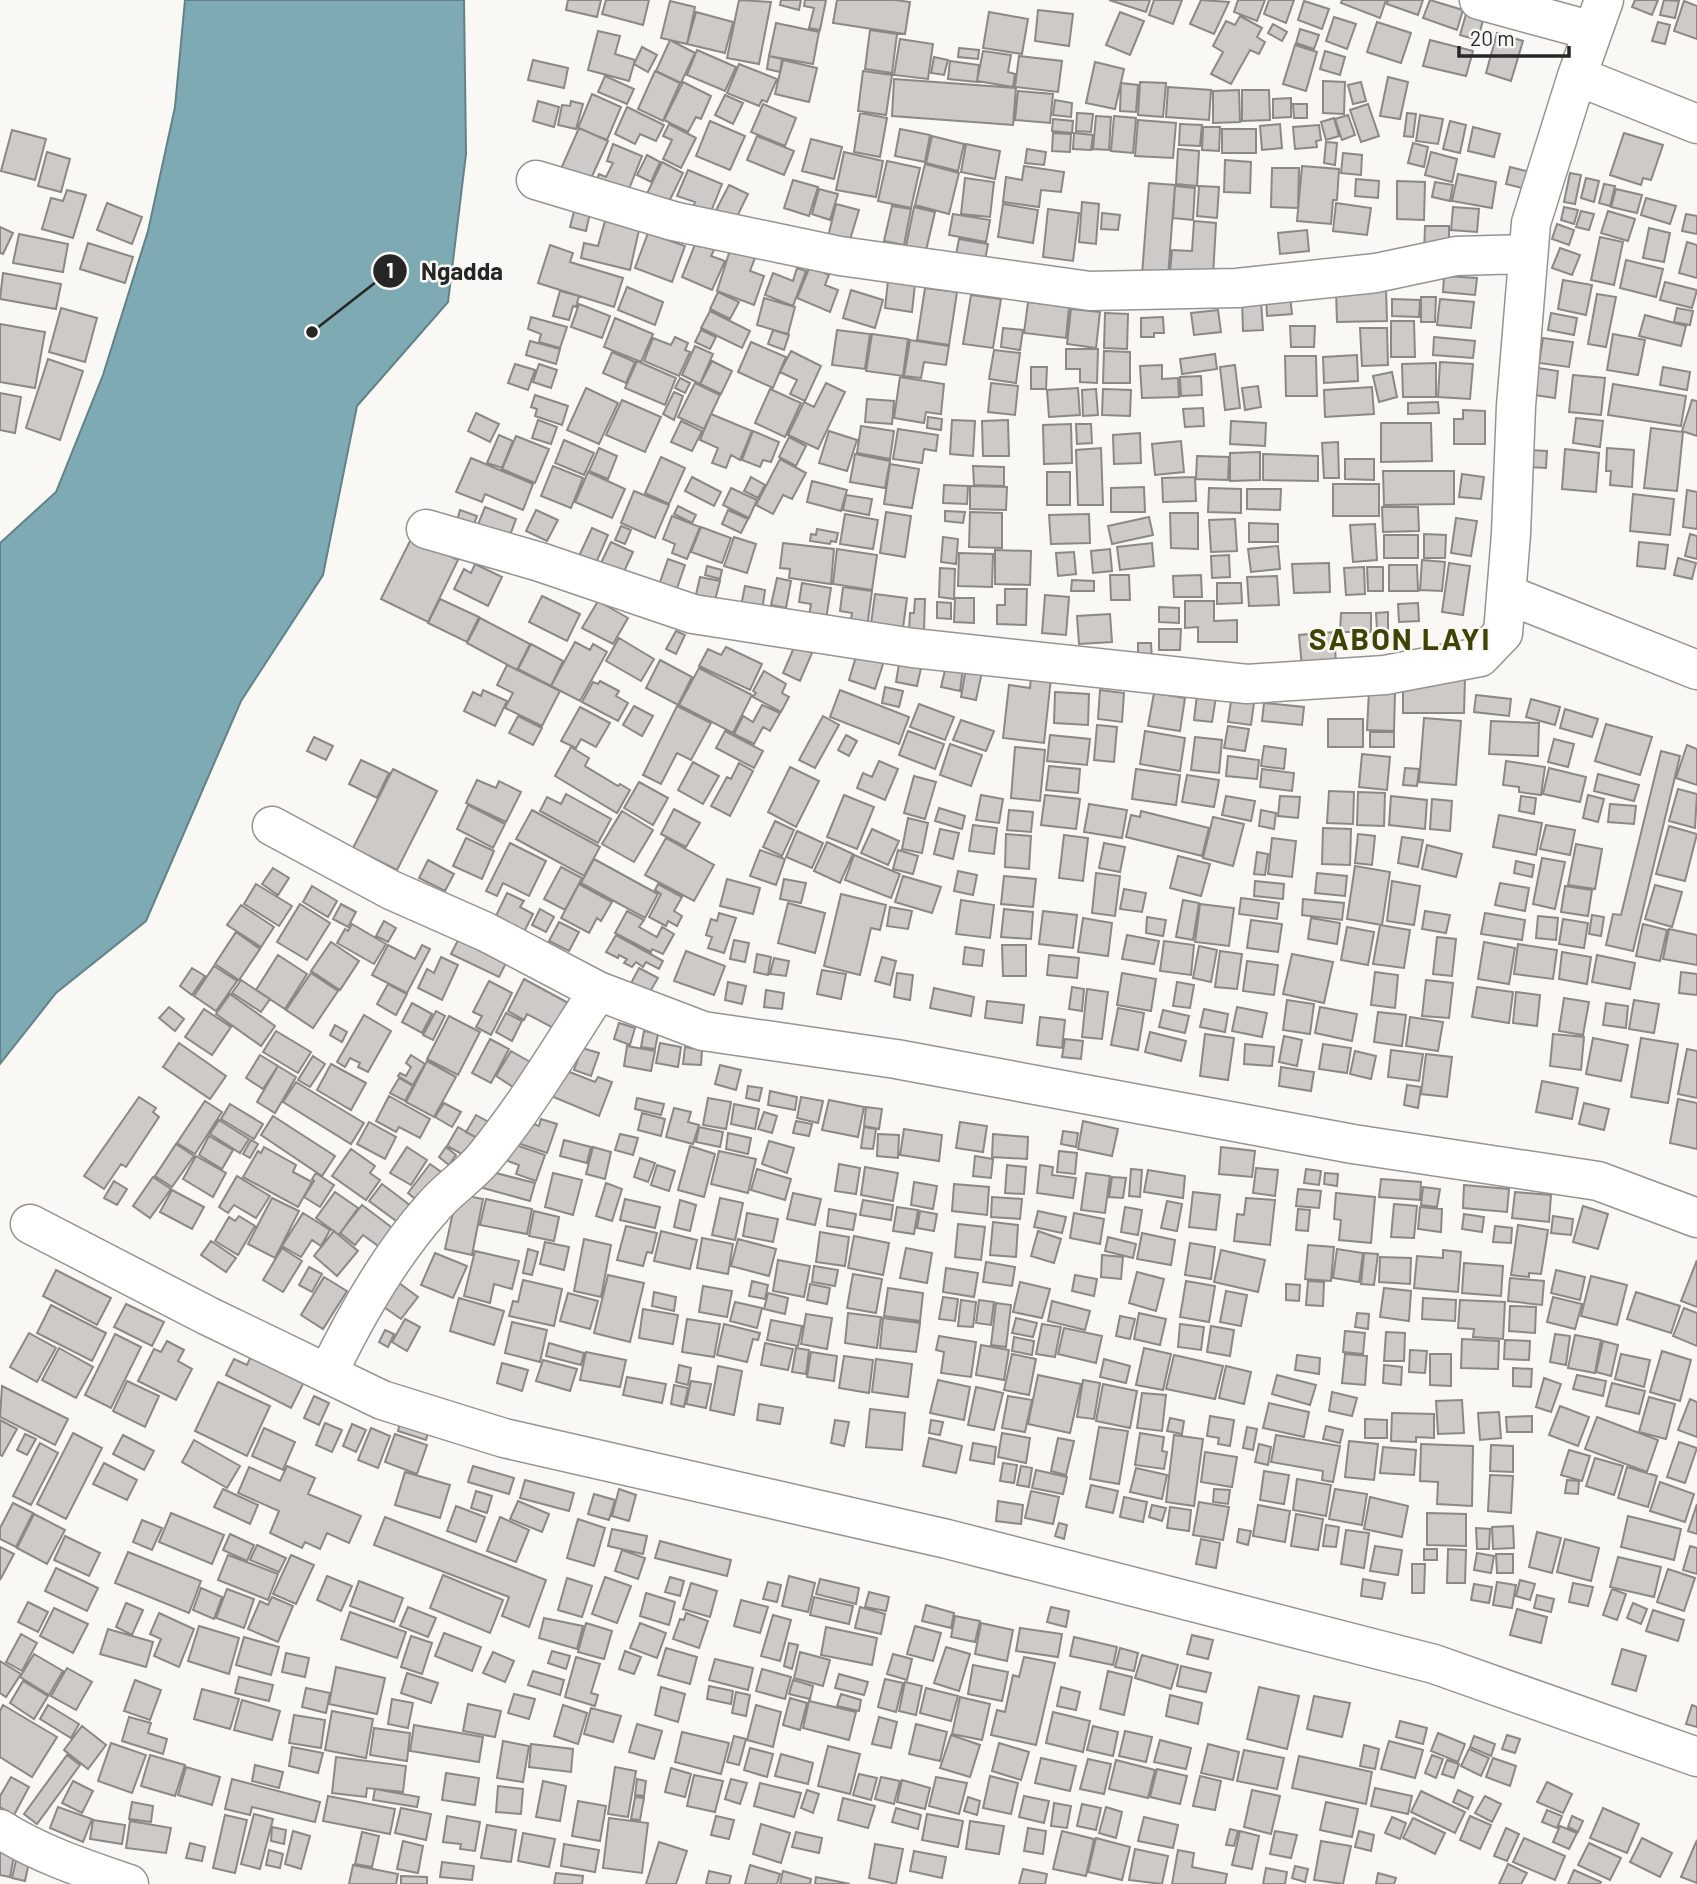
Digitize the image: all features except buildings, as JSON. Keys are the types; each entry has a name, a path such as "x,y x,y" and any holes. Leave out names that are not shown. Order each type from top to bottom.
{"street":[{"path":"426,529 540,562 693,614 913,648 1247,684 1385,675 1480,657 1503,634 1516,406 1531,223 1598,15 1479,0"},
{"path":"1577,76 1697,124"},
{"path":"536,180 673,221 840,256 1090,291 1237,288 1376,273 1456,256 1528,254"},
{"path":"1506,594 1697,670"},
{"path":"272,826 391,890 485,932 598,991 703,1031 896,1059 1353,1144 1598,1181 1697,1218"},
{"path":"328,1373 348,1333 401,1248 433,1206 482,1161 523,1106 598,991"},
{"path":"30,1224 208,1316 382,1400 505,1438 947,1539 1434,1664 1697,1756"},
{"path":"0,1829 74,1875 129,1884"}],"water":[{"path":"185,0 464,0 466,154 448,302 357,406 323,575 241,701 146,921 56,993 0,1064 0,543 56,492 103,375 148,231 175,107"}],"place":[{"name":"Ngadda","path":"312,332"}],"district":[{"name":"SABON LAYI","path":"1400,640"}]}
